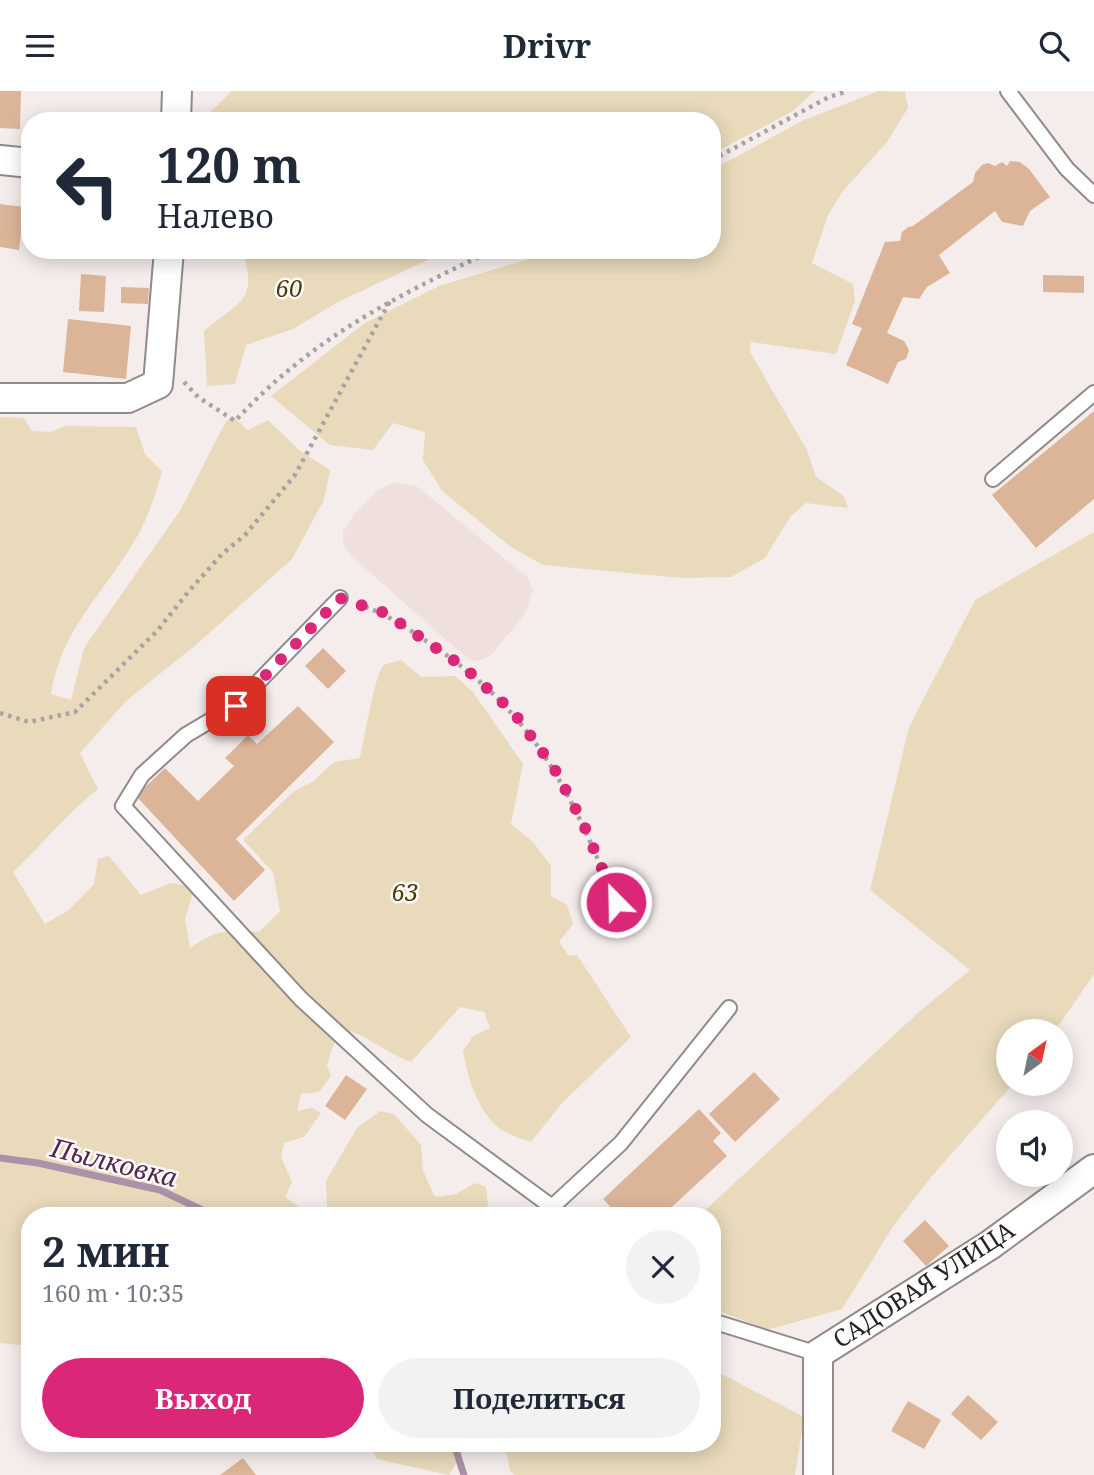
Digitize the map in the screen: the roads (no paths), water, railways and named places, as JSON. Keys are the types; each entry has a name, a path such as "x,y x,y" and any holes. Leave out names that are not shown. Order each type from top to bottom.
{"street":[{"path":"176,112 177,91"},
{"path":"0,160 21,162"},
{"path":"0,398 128,398 158,384 168,259"},
{"name":"САДОВАЯ УЛИЦА","path":"818,1475 818,1354 990,1245 1094,1169"}],"lane":[{"path":"1008,91 1067,169 1094,195"},
{"path":"993,479 1094,393"},
{"path":"340,598 236,706 186,735 142,775 122,806 310,1008 427,1115 550,1207"},
{"path":"562,1207 621,1143 729,1007"},
{"path":"721,1324 818,1354"}],"waterway":[{"name":"Пылковка","path":"0,1158 38,1163 160,1190 196,1207"},
{"name":"Пылковка","path":"457,1452 464,1475"}],"park label":[{"name":"60","path":"289,289"},
{"name":"63","path":"405,893"}]}
